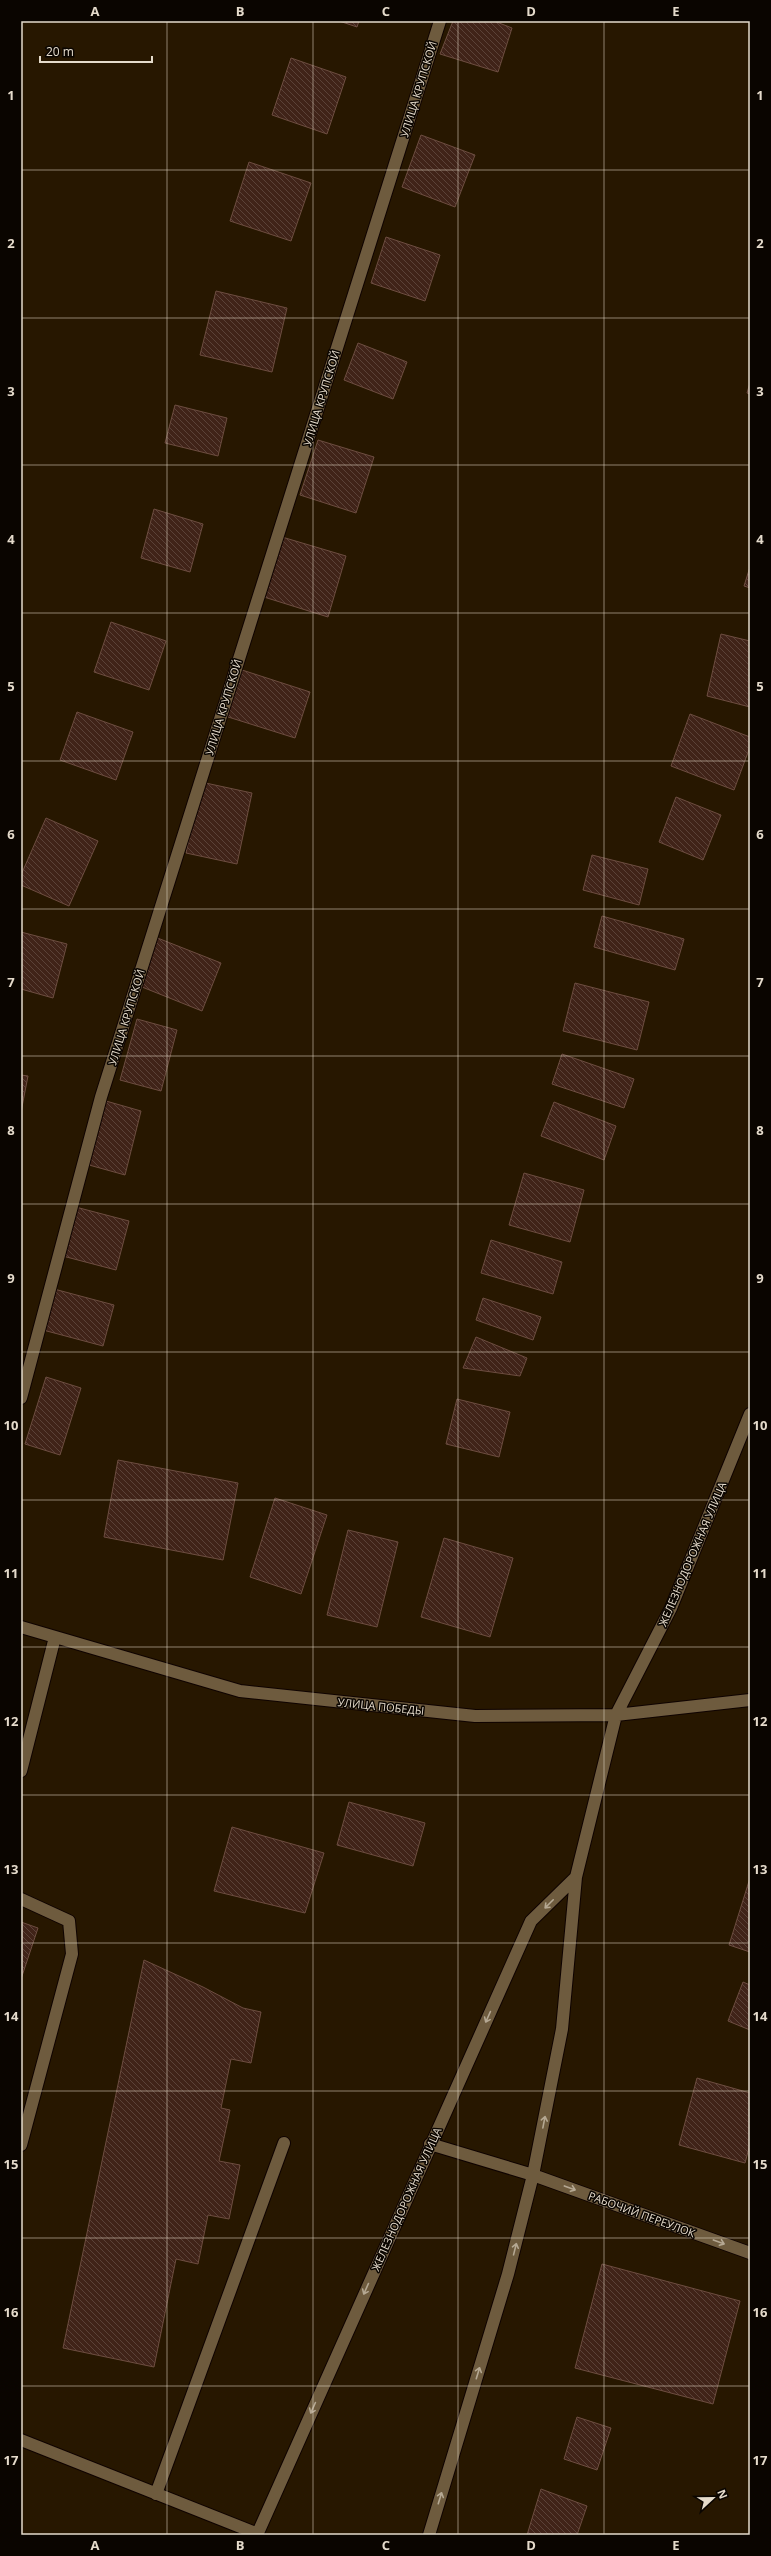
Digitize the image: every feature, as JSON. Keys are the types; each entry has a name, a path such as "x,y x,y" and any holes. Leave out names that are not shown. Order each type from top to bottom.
{"street":[{"name":"УЛИЦА КРУПСКОЙ","path":"21,1398 101,1097 440,21"},
{"name":"ЖЕЛЕЗНОДОРОЖНАЯ УЛИЦА","path":"429,2535 508,2274 534,2175 562,2029 576,1877 616,1715 671,1608 750,1414"},
{"name":"УЛИЦА ПОБЕДЫ","path":"21,1627 240,1691 475,1716 616,1715 750,1700"},
{"path":"21,1772 55,1637"},
{"name":"ЖЕЛЕЗНОДОРОЖНАЯ УЛИЦА","path":"257,2534 430,2144 531,1921 576,1877"},
{"path":"21,1899 69,1921 72,1954 21,2145"},
{"path":"156,2494 284,2143"},
{"name":"РАБОЧИЙ ПЕРЕУЛОК","path":"430,2144 534,2175 750,2253"},
{"path":"21,2440 257,2534"}],"building":[{"path":"339,21 359,21 357,27"},
{"path":"453,21 494,21 512,28 498,72 440,54"},
{"path":"291,58 346,77 327,134 272,115"},
{"path":"421,135 475,155 455,207 402,187"},
{"path":"249,162 311,183 291,241 230,221"},
{"path":"386,237 440,255 425,301 371,283"},
{"path":"216,291 287,308 272,372 200,355"},
{"path":"358,343 407,362 393,399 344,380"},
{"path":"750,383 750,394 747,393"},
{"path":"175,405 227,418 218,456 165,443"},
{"path":"318,440 374,457 356,513 300,495"},
{"path":"154,509 203,524 190,572 141,558"},
{"path":"282,537 346,556 328,617 264,597"},
{"path":"750,567 750,588 744,586"},
{"path":"111,622 166,641 149,690 94,672"},
{"path":"721,634 750,641 750,707 707,696"},
{"path":"239,669 310,692 295,738 225,716"},
{"path":"77,712 133,732 116,780 60,760"},
{"path":"690,714 750,737 750,747 734,790 671,766"},
{"path":"201,782 252,793 237,864 186,853"},
{"path":"676,797 721,815 703,860 659,842"},
{"path":"46,818 98,841 69,906 21,885 21,875"},
{"path":"592,855 648,869 639,905 583,890"},
{"path":"602,916 684,939 675,970 594,947"},
{"path":"21,932 67,944 53,998 21,989"},
{"path":"155,937 221,963 202,1011 137,985"},
{"path":"575,983 649,1002 637,1050 563,1031"},
{"path":"137,1019 177,1030 161,1091 120,1080"},
{"path":"562,1054 634,1079 624,1108 552,1084"},
{"path":"21,1075 28,1076 21,1112"},
{"path":"106,1101 141,1111 125,1175 89,1165"},
{"path":"554,1102 616,1126 604,1160 541,1136"},
{"path":"524,1173 584,1190 570,1242 509,1225"},
{"path":"68,1205 129,1221 116,1270 55,1254"},
{"path":"491,1240 562,1262 553,1294 481,1273"},
{"path":"54,1289 114,1305 103,1346 43,1330"},
{"path":"483,1298 541,1317 533,1340 476,1320"},
{"path":"476,1337 527,1358 520,1376 463,1368"},
{"path":"46,1377 81,1388 60,1455 25,1444"},
{"path":"457,1399 510,1412 499,1457 446,1444"},
{"path":"118,1460 238,1483 223,1560 104,1537"},
{"path":"275,1498 327,1515 301,1594 250,1577"},
{"path":"348,1530 398,1542 377,1627 327,1615"},
{"path":"444,1538 513,1558 490,1637 421,1617"},
{"path":"349,1802 425,1823 413,1866 337,1845"},
{"path":"232,1827 324,1853 305,1913 214,1891"},
{"path":"750,1878 750,1952 729,1945"},
{"path":"21,1922 38,1928 21,1979"},
{"path":"144,1960 203,1987 243,2008 261,2012 251,2063 231,2059 221,2108 230,2110 219,2161 240,2165 229,2219 208,2215 198,2264 176,2259 154,2367 63,2348"},
{"path":"743,1982 750,1985 750,2030 728,2021"},
{"path":"697,2078 750,2093 750,2144 745,2163 679,2145"},
{"path":"602,2264 740,2301 713,2404 575,2368"},
{"path":"577,2417 611,2428 597,2470 564,2459"},
{"path":"541,2489 587,2506 577,2535 527,2535"}]}
